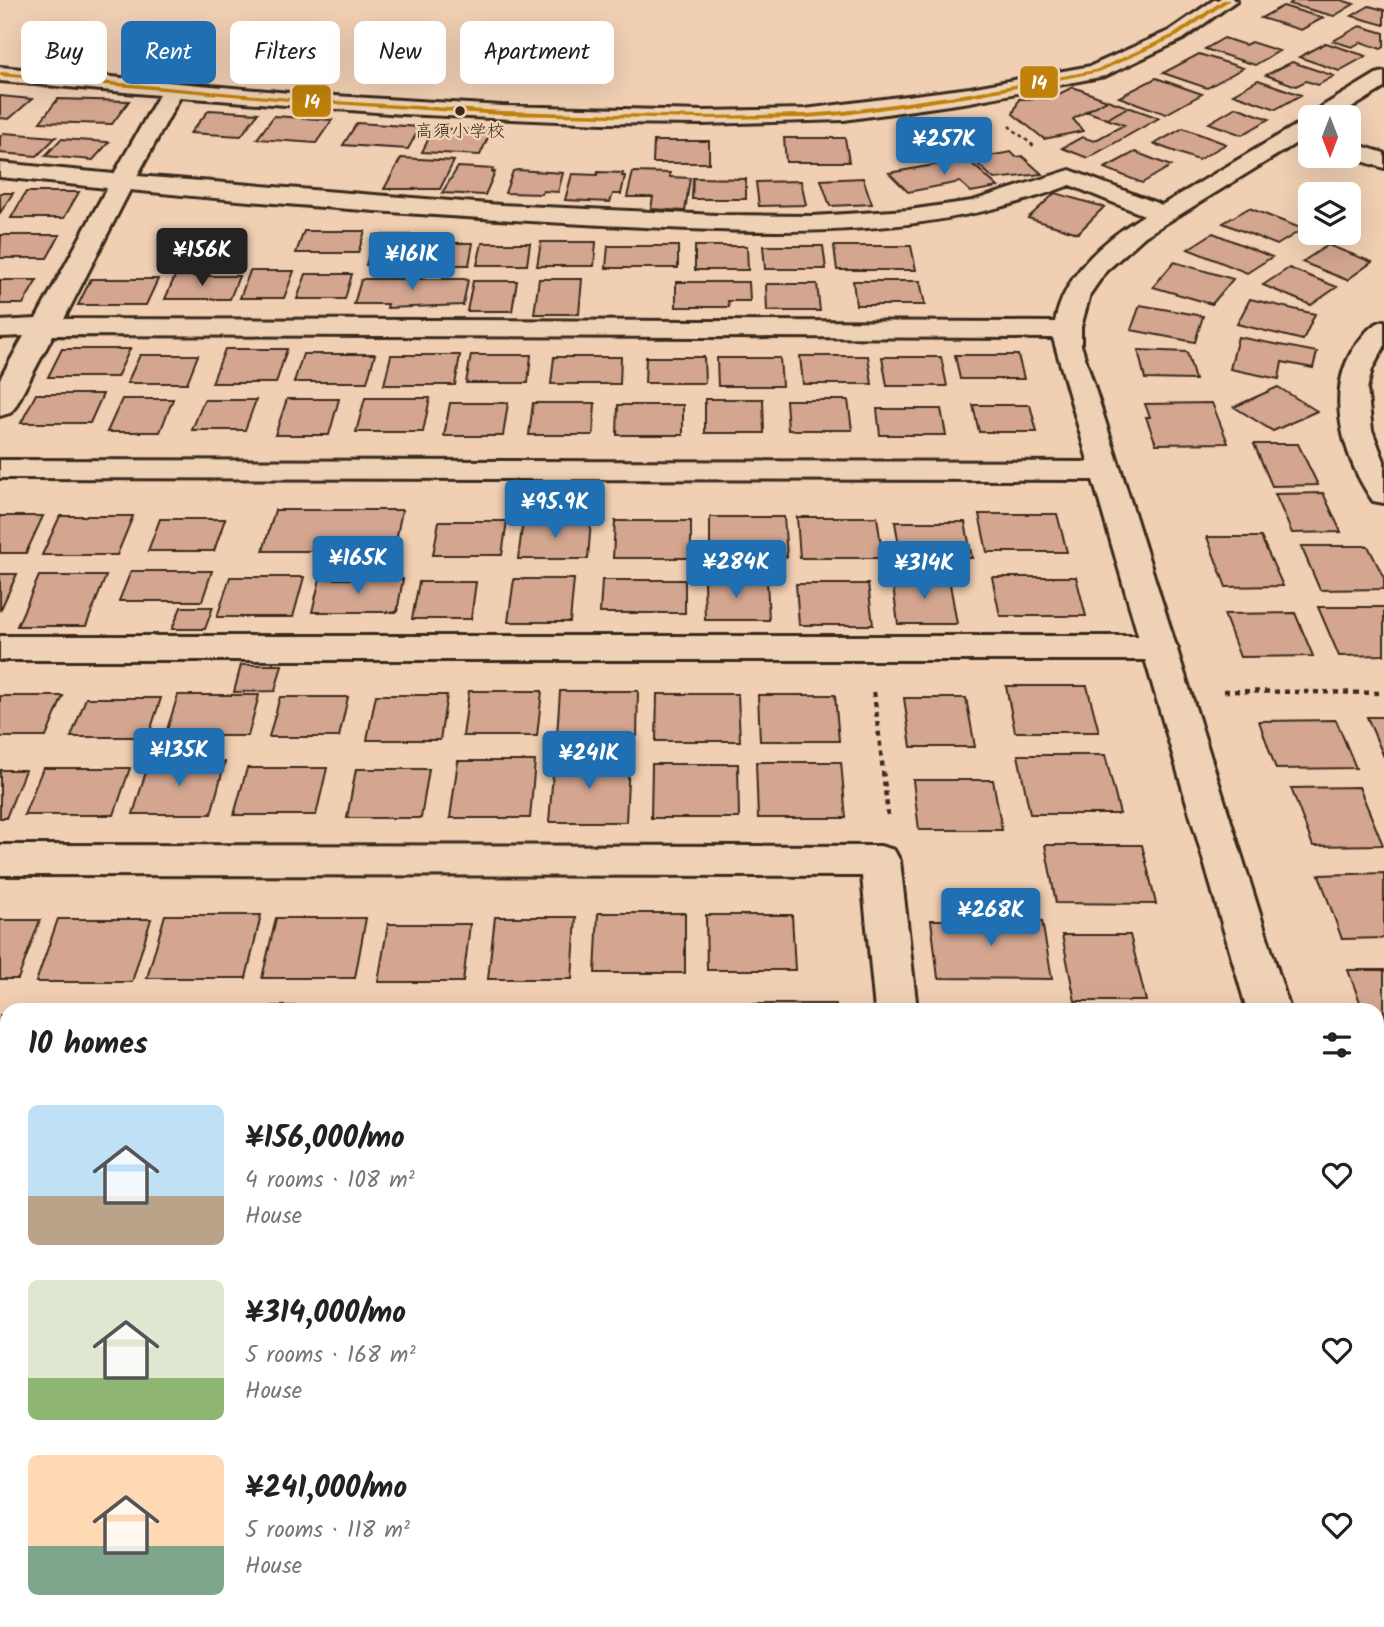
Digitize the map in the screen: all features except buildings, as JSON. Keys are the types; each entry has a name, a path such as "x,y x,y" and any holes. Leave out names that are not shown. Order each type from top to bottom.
{"street":[{"path":"0,74 173,90 596,117 844,114 970,95 1097,71 1176,35 1227,0"},
{"path":"1341,105 1384,79"},
{"path":"0,407 173,90"},
{"path":"1267,1003 1067,345 1066,330 1080,287 1112,249 1163,214 1298,135"},
{"path":"1362,153 1384,161"},
{"path":"0,170 475,211 664,219 833,222 922,217 959,211 1024,194 1070,177 1163,214"},
{"path":"0,329 1066,330"},
{"path":"1381,336 1361,357 1353,404 1355,427 1363,452 1383,489"},
{"path":"0,469 1106,471"},
{"path":"0,648 1161,649"},
{"path":"0,860 880,861 895,1003"}],"path":[{"path":"970,95 1070,177"},
{"path":"869,649 892,846 880,861"},
{"path":"1212,691 1384,693"}],"transit line":[{"name":"14","path":"0,74 301,100 502,113 704,118 805,116 970,95 1097,71 1176,35 1227,0"}],"place":[{"name":"高須小学校","path":"460,111"}]}
